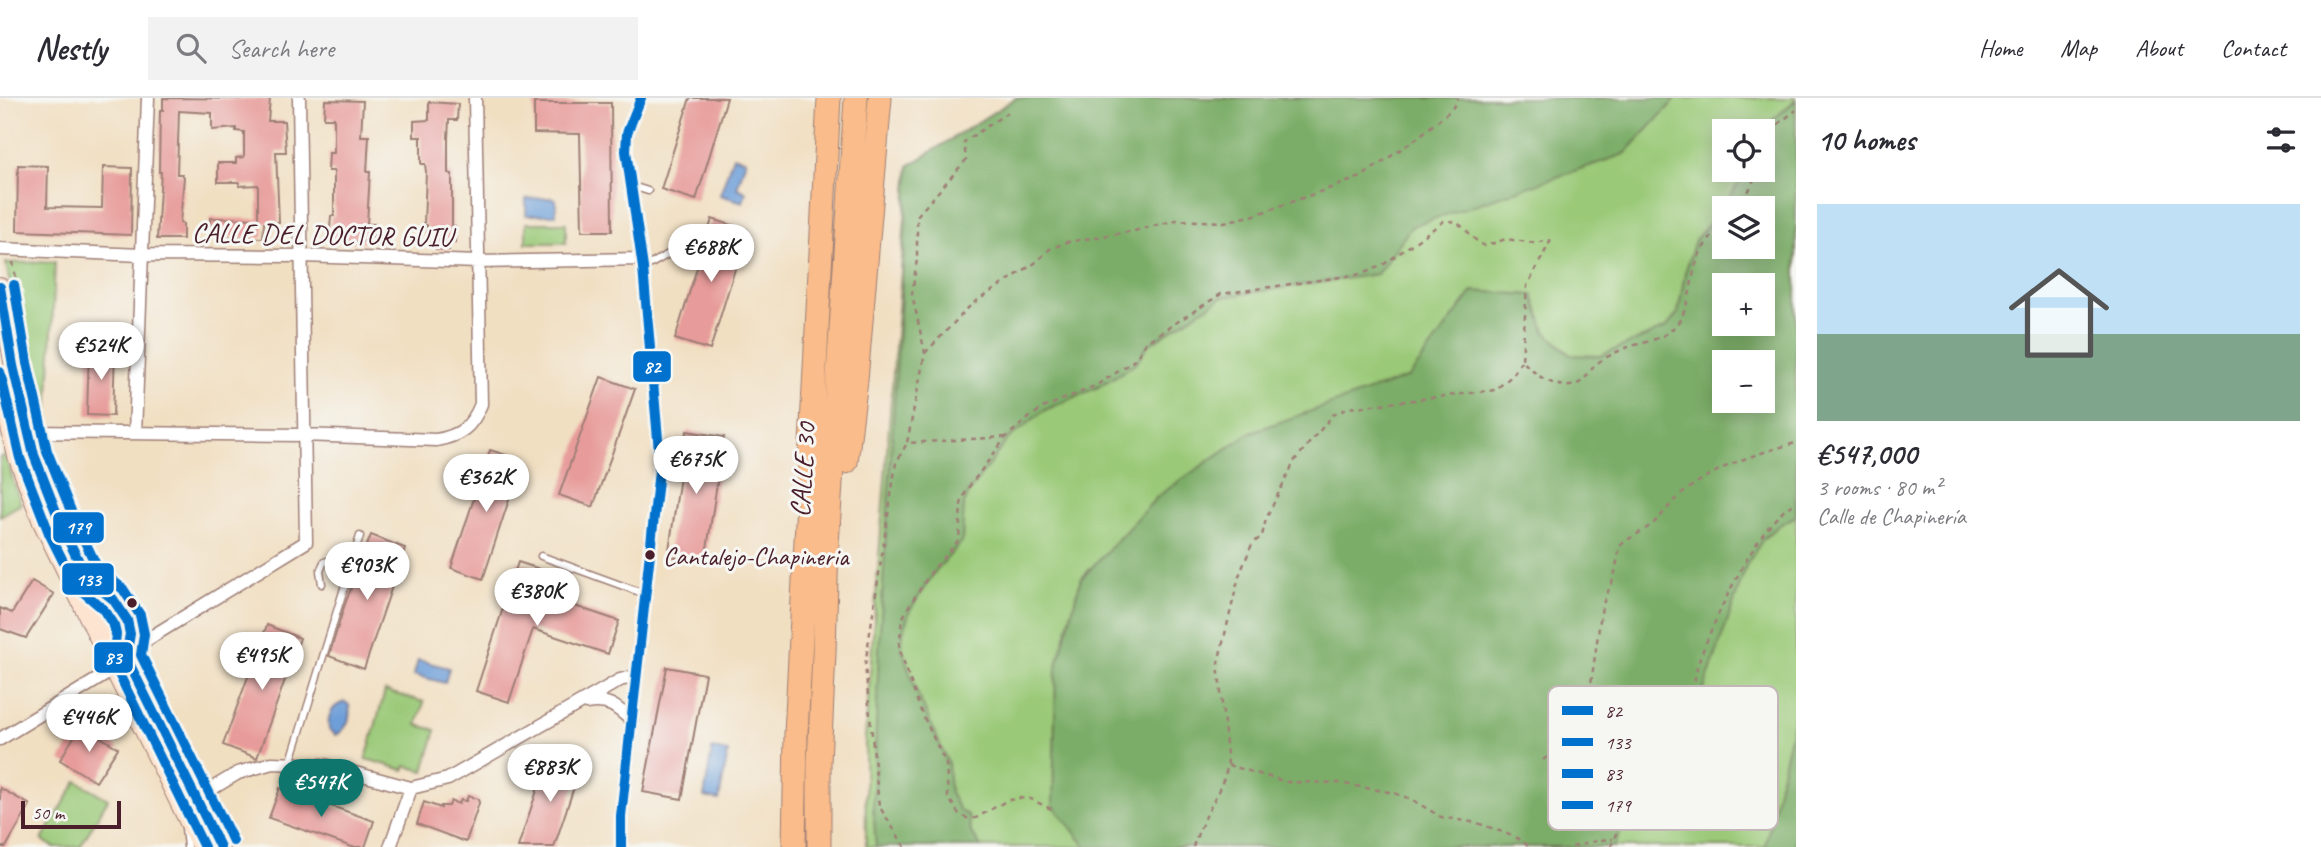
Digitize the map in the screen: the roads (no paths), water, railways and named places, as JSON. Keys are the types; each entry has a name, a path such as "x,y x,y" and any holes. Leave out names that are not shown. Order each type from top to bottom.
{"highway":[{"name":"CALLE 30","path":"794,847 796,734 829,98"},
{"name":"CALLE 30","path":"820,847 819,764 827,545 856,98"},
{"path":"824,653 856,380 880,98"}],"main road":[{"path":"0,287 13,366 13,438 52,502 87,578 120,663"},
{"path":"0,386 13,438 42,522 120,663 190,805 220,847"},
{"path":"190,805 201,847"}],"street":[{"path":"135,433 148,98"},
{"path":"0,739 65,701 120,663 143,642 306,542 299,98"},
{"path":"13,438 135,433 436,440 457,435 471,425 481,404 475,98"},
{"path":"621,847 621,816 660,462 643,264 626,151 627,134 640,98"},
{"name":"CALLE DEL DOCTOR GUIU","path":"0,249 142,255 643,264"},
{"path":"190,805 238,773 272,763 325,765 411,788 448,779 576,704 620,680 636,676"},
{"path":"576,704 600,701 617,707 632,721"},
{"path":"390,847 411,788"}],"lane":[{"path":"631,186 648,191"},
{"path":"643,264 691,241"},
{"path":"290,764 360,536"},
{"path":"541,556 646,595"},
{"path":"322,584 320,571 324,562 335,559 353,562"},
{"path":"187,847 190,805"}],"water":[{"path":"733,156 746,160 737,188 746,192 743,202 720,195"},
{"path":"526,199 556,199 556,215 526,215"},
{"path":"418,660 449,668 445,683 414,675"},
{"path":"345,702 349,705 349,719 343,730 336,735 329,729 330,716 337,706"},
{"path":"712,749 728,752 719,800 704,797"}],"place":[{"name":"Cantalejo-Chapineria","path":"650,555"}]}
